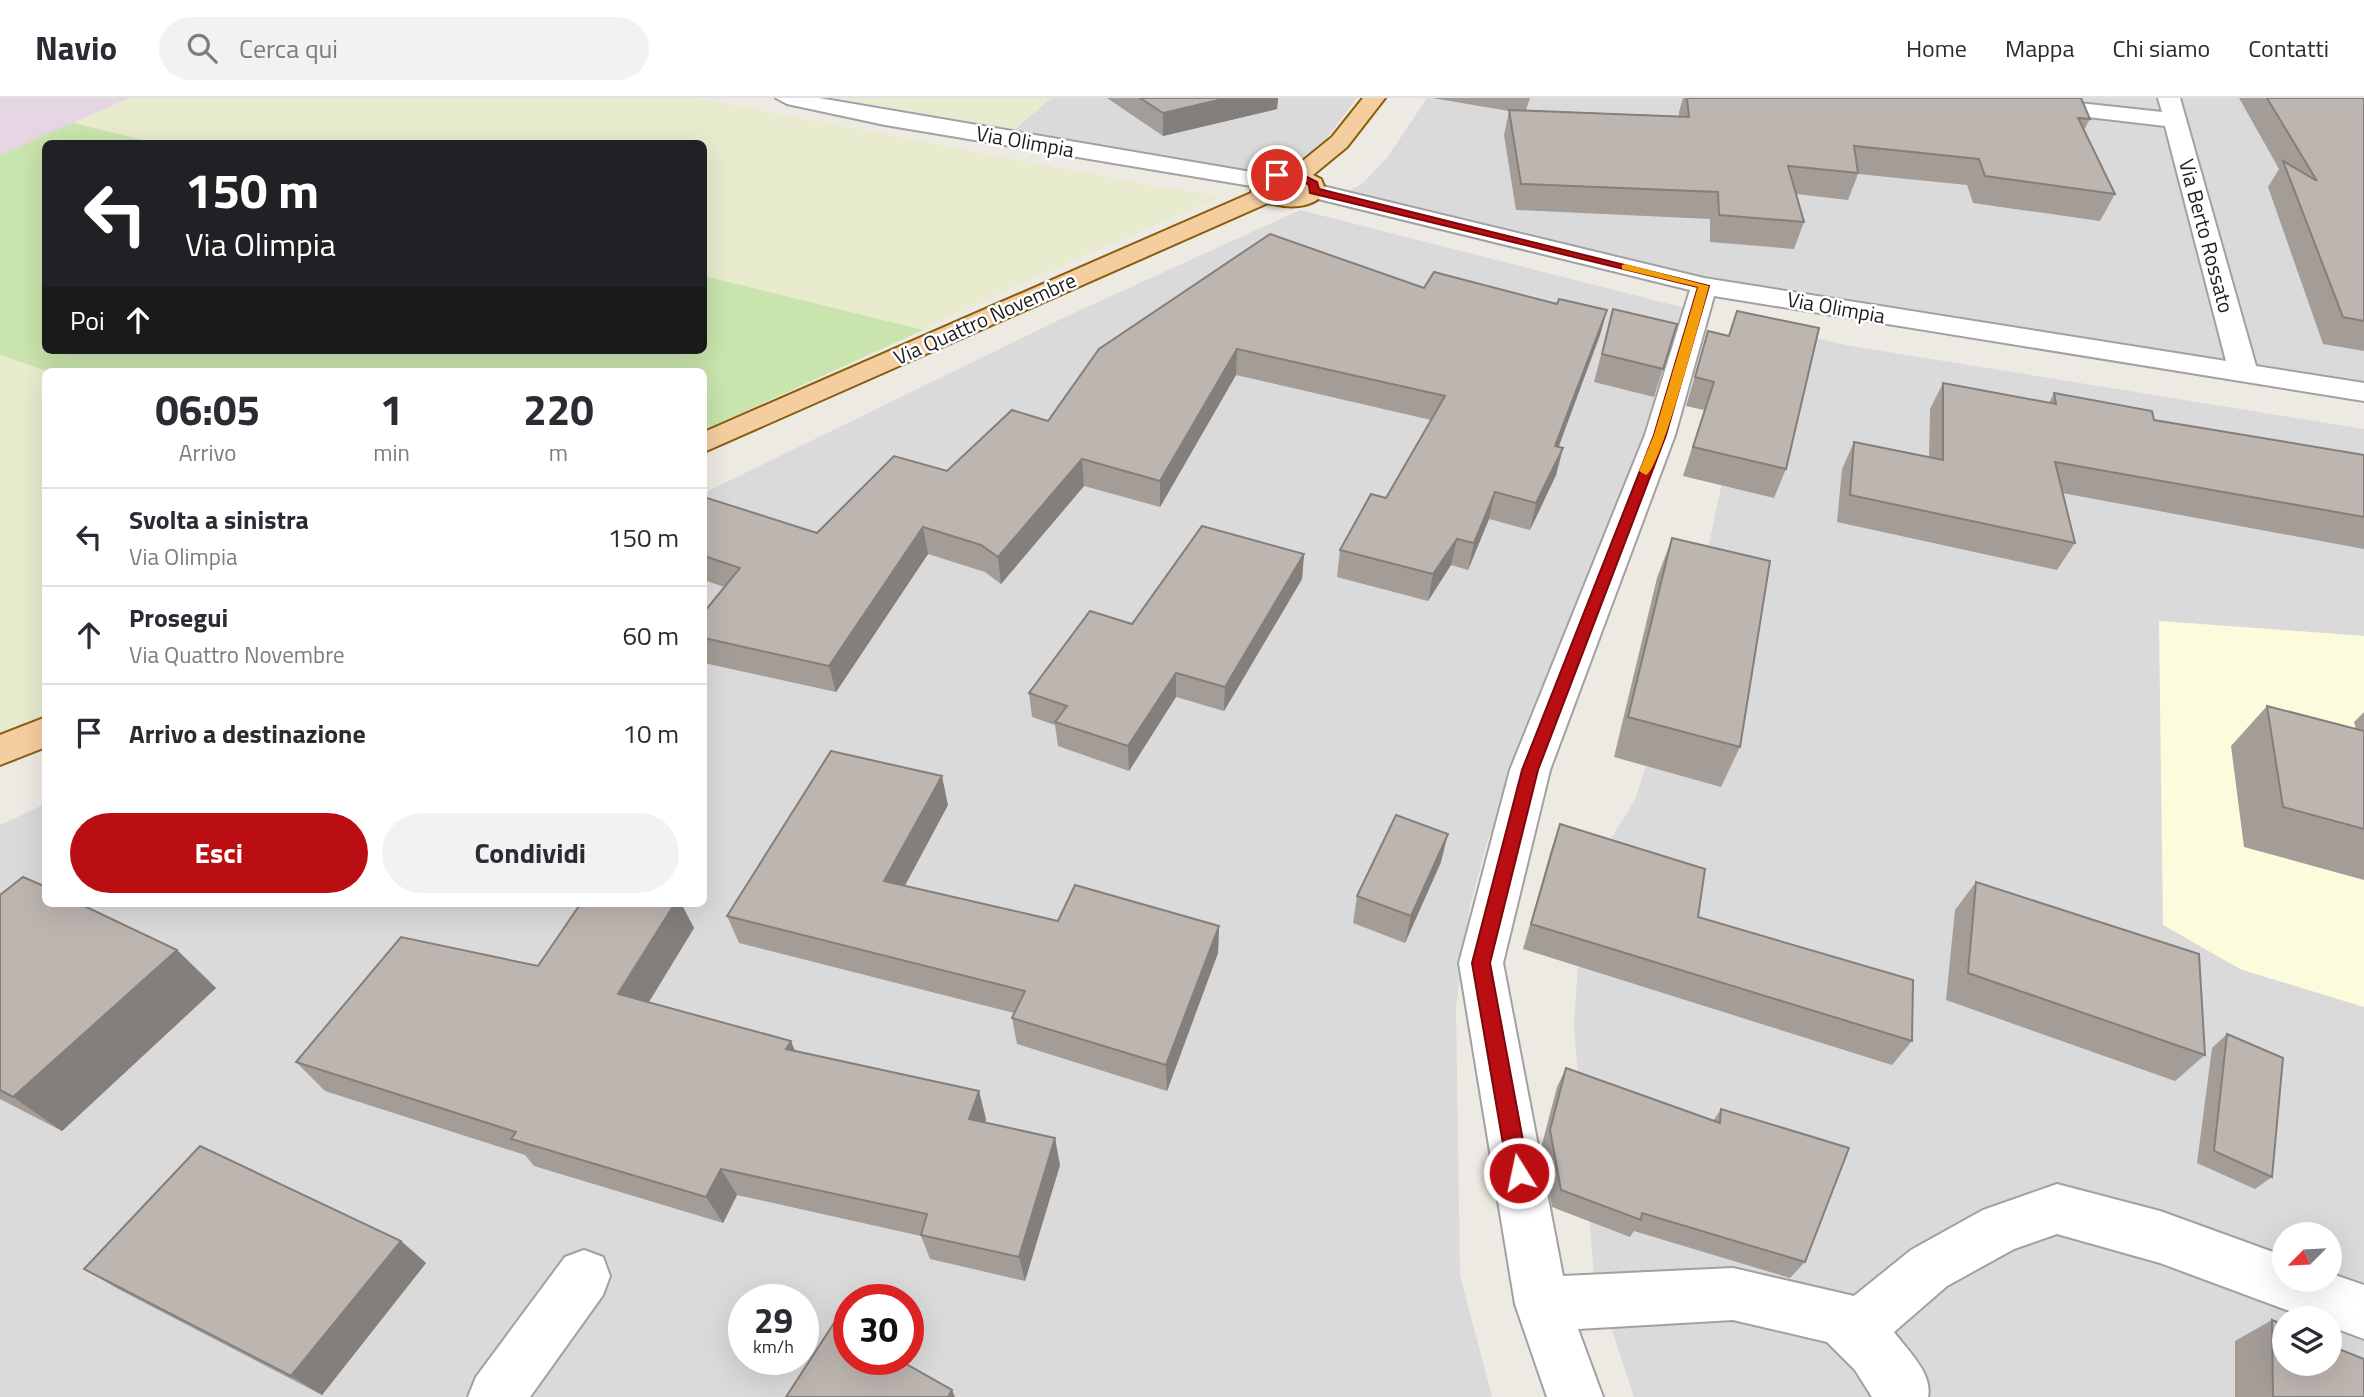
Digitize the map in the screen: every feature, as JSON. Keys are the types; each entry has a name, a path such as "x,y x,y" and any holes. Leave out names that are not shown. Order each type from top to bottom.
{"main road":[{"name":"Via Quattro Novembre","path":"707,442 1265,188 1277,175 1305,183 1359,121 1374,98"},
{"path":"0,751 42,734"}],"street":[{"name":"Via Olimpia","path":"787,98 1265,188"},
{"path":"1975,98 2171,109"},
{"name":"Via Berto Rossato","path":"2171,109 2244,375"},
{"name":"Via Olimpia","path":"1305,183 1704,286 2244,375 2364,392"},
{"path":"1575,1397 1542,1304 1481,963 1530,770 1660,435 1704,286"},
{"path":"1855,1330 1929,1268 2001,1228 2057,1209 2160,1237 2364,1312"},
{"path":"496,1397 584,1276"},
{"path":"1542,1304 1733,1294 1842,1318 1902,1388 1900,1397"}],"shaded area":[{"path":"0,98 130,98 0,155"},
{"path":"130,98 696,98 1154,186 1222,196 1009,289 923,330 707,277 707,140 140,140 73,123"},
{"path":"837,98 1051,98 1014,130"},
{"path":"1051,98 1357,98 1321,146 1301,165 1273,175 1175,161 1014,130"},
{"path":"1427,98 2364,98 2364,392 1731,285 1349,191 1363,183 1387,158"},
{"path":"1300,210 1685,308 1672,365 1539,761 1488,839 1470,906 1456,1006 1460,1275 1492,1397 0,1397 0,825 42,805 42,907 707,907 707,492 1061,319"},
{"path":"1756,325 1851,346 2364,429 2364,636 2159,621 2240,969 2364,1007 2364,1397 1634,1397 1594,1276 1574,1027 1580,932 1608,843 1635,800 1693,618"},
{"path":"0,355 42,369 42,725 0,745"},
{"path":"2159,621 2364,636 2364,1007 2240,969 2163,925"}],"green space":[{"path":"73,123 144,140 42,140 42,354 707,354 707,277 923,330 707,429 707,368 42,369 0,355 0,155"}],"building":[{"path":"1140,98 1227,98 1163,113"},
{"path":"1687,98 2081,98 2090,119 2078,118 2115,194 1985,176 1979,159 1854,146 1858,173 1788,166 1804,222 1719,215 1718,192 1521,184 1509,110 1689,117"},
{"path":"2267,98 2364,98 2364,321 2343,317 2283,161 2317,181"},
{"path":"1270,234 1424,288 1434,272 1557,304 1559,299 1607,310 1555,446 1563,448 1536,503 1495,492 1474,543 1457,539 1433,574 1340,550 1371,494 1386,498 1445,396 1237,349 1160,481 1082,459 998,557 981,545 923,527 829,666 707,639 707,608 740,568 707,557 707,498 817,533 894,456 947,471 1012,410 1048,421 1099,349"},
{"path":"1613,309 1677,324 1663,369 1602,354"},
{"path":"1737,311 1819,328 1786,469 1693,447 1714,382 1695,377 1708,331 1729,336"},
{"path":"1943,383 2056,404 2054,393 2152,411 2154,420 2364,455 2364,517 2055,462 2075,543 1850,495 1854,442 1943,460"},
{"path":"1202,526 1304,554 1225,687 1176,673 1128,746 1055,722 1067,706 1029,693 1090,611 1132,624"},
{"path":"1672,538 1770,561 1740,747 1628,717"},
{"path":"2267,706 2364,731 2364,829 2283,807"},
{"path":"831,751 942,776 884,881 1058,921 1075,885 1219,926 1166,1065 1012,1018 1025,991 727,916"},
{"path":"1396,815 1448,834 1411,916 1357,896"},
{"path":"1560,824 1705,869 1698,917 1913,980 1912,1041 1531,924"},
{"path":"23,877 42,885 42,907 86,907 177,950 13,1097 0,1090 0,895"},
{"path":"1976,882 2199,954 2205,1055 1968,973"},
{"path":"578,907 672,907 618,994 791,1041 786,1049 979,1091 969,1119 1055,1138 1019,1257 921,1235 927,1214 721,1169 706,1197 511,1139 516,1132 296,1062 401,937 538,966"},
{"path":"2227,1034 2283,1058 2272,1177 2214,1151"},
{"path":"1566,1068 1720,1123 1721,1109 1849,1148 1805,1262 1642,1213 1641,1220 1561,1190 1550,1130"},
{"path":"200,1146 401,1241 291,1376 84,1269"},
{"path":"833,1325 833,1375 924,1374 952,1390 948,1397 786,1397 800,1375 819,1375 819,1346"},
{"path":"2342,1350 2364,1359 2364,1397 2273,1397 2273,1376 2342,1376"}],"slow traffic":[{"path":"1626,267 1704,286 1660,435 1646,471"}],"route":[{"path":"1277,175 1310,180 1315,187 1314,191 1704,286 1660,435 1530,770 1481,963 1519,1173"}]}
